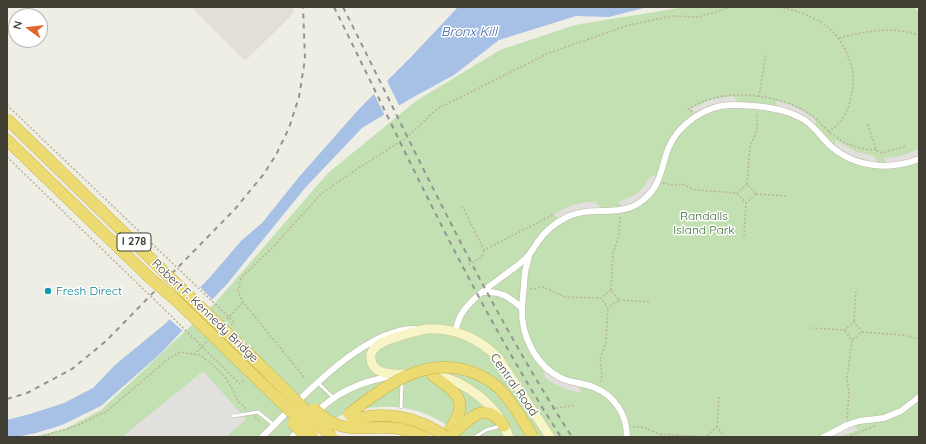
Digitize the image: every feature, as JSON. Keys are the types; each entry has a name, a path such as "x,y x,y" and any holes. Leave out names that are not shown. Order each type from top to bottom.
{"highway":[{"name":"Robert F. Kennedy Bridge","path":"7,119 332,437"},
{"name":"Robert F. Kennedy Bridge","path":"7,140 150,278 184,307 317,437"},
{"path":"150,278 174,307 306,437"},
{"path":"261,366 305,400 322,417 331,423 355,429 401,429 414,432 424,437"},
{"path":"324,437 393,384 414,372 431,367 444,366 475,373 498,388 511,403 533,437"},
{"path":"432,375 453,390 457,395 459,403 460,411 458,418 447,437"},
{"path":"447,437 475,415 483,412 494,415 504,426"},
{"path":"351,417 382,415 408,418 424,424 447,437"}],"street":[{"path":"456,332 458,321 464,312 484,292 530,254 549,229 570,216 586,211 619,210 638,204 651,193 658,182 671,142 688,122 700,113 732,105 780,110 795,115 809,123 834,149 857,160 873,165 895,166 919,159"},
{"path":"530,254 525,272 522,308 522,325 526,339 539,359 547,368 558,376 569,381 593,387 609,396 620,409 627,429 627,437"},
{"path":"484,292 491,291 503,294 522,308"},
{"path":"262,437 317,383 350,357 380,337 407,329 426,329"},
{"path":"426,329 387,341 377,346 372,352 372,364 377,370 385,373 432,375 452,381 473,392 492,408 504,426 509,437"},
{"name":"Central Road","path":"426,329 456,332 477,341 489,349 499,358 550,437"},
{"path":"292,437 321,407 342,391 362,383 403,374"},
{"path":"824,437 847,425 884,418 908,406 919,397"}],"lane":[{"path":"400,407 403,374"},
{"path":"317,383 333,397"},
{"path":"233,416 258,412 274,425"},
{"path":"475,437 486,430 504,426"}],"path":[{"path":"304,378 243,302 238,290 241,278 272,248 326,189 406,138 437,109 549,54 630,25 672,16 699,17 731,7"},
{"path":"779,7 795,10 822,23 839,38 852,66 854,85 850,104 842,121 823,137"},
{"path":"839,38 866,31 879,30 908,31 919,35"},
{"path":"737,193 747,184 750,147 757,130 756,115 766,53"},
{"path":"7,105 192,282"},
{"path":"868,124 876,150"},
{"path":"830,131 837,138 848,145 876,150 882,153 906,146"},
{"path":"7,157 165,310"},
{"path":"658,182 668,185 681,184 696,190 737,193 746,203"},
{"path":"747,184 756,194 788,196"},
{"path":"744,236 746,203 756,194"},
{"path":"462,206 484,250 482,257 469,265"},
{"path":"619,210 619,236 613,253 611,290 619,300"},
{"path":"484,250 553,215"},
{"path":"524,289 544,287 566,297 601,298 611,290"},
{"path":"856,289 854,322 862,332"},
{"path":"598,386 602,376 600,359 606,342 608,308 601,298"},
{"path":"608,308 619,300 651,302"},
{"path":"812,328 844,330 854,322"},
{"path":"844,330 852,340"},
{"path":"847,425 849,392 847,379 852,340 862,332 903,335 919,339"},
{"path":"40,437 76,426 107,411 168,359 180,352 200,356 215,367 233,390 237,400 259,421"},
{"path":"719,397 717,427 725,437"},
{"path":"552,409 575,405"},
{"path":"627,429 644,426 659,434 705,437 717,427"}],"shaded area":[{"path":"196,7 293,7 294,13 245,61 193,9"},
{"path":"733,96 738,102 713,105 697,112 690,109 710,100"},
{"path":"775,101 789,104 803,111 816,120 816,127 779,107"},
{"path":"835,139 857,152 874,156 878,163 851,156 835,146"},
{"path":"919,149 919,156 905,161 887,163 883,158 898,157"},
{"path":"658,175 653,185 643,197 623,208 618,202 633,196 642,189 650,177"},
{"path":"585,202 595,202 601,208 576,212 559,218 553,215 567,207"},
{"path":"544,370 562,381 578,386 582,393 568,390 551,382 545,378"},
{"path":"203,371 246,419 226,437 122,437"},
{"path":"852,424 858,430 839,437 827,437"}],"green space":[{"name":"Randalls Island Park","path":"685,7 914,7 919,12 919,437 461,437 446,425 430,416 413,410 396,407 378,407 342,415 313,429 302,437 32,437 65,429 101,410 215,303 328,173 416,101 500,50 575,25"}],"water":[{"name":"Bronx Kill","path":"458,7 648,7 609,17 576,16 499,40 454,75 362,128 305,188 227,284 160,354 101,406 62,425 36,433 16,437 7,437 7,420 64,403 93,388 115,365 166,323 211,276 241,241 262,223 299,177 359,109"}],"pier":[{"path":"386,79 400,107 385,116 373,92"},
{"path":"199,286 214,301 184,332 168,318"}],"railway":[{"path":"7,399 27,393 72,369 106,341 235,209 263,175 276,155 289,128 299,97 305,59 303,7"},
{"path":"334,7 414,171 469,279 529,385 561,437"},
{"path":"343,7 424,171 480,279 509,333 572,437"}],"place":[{"name":"Fresh Direct","path":"48,291"}]}
